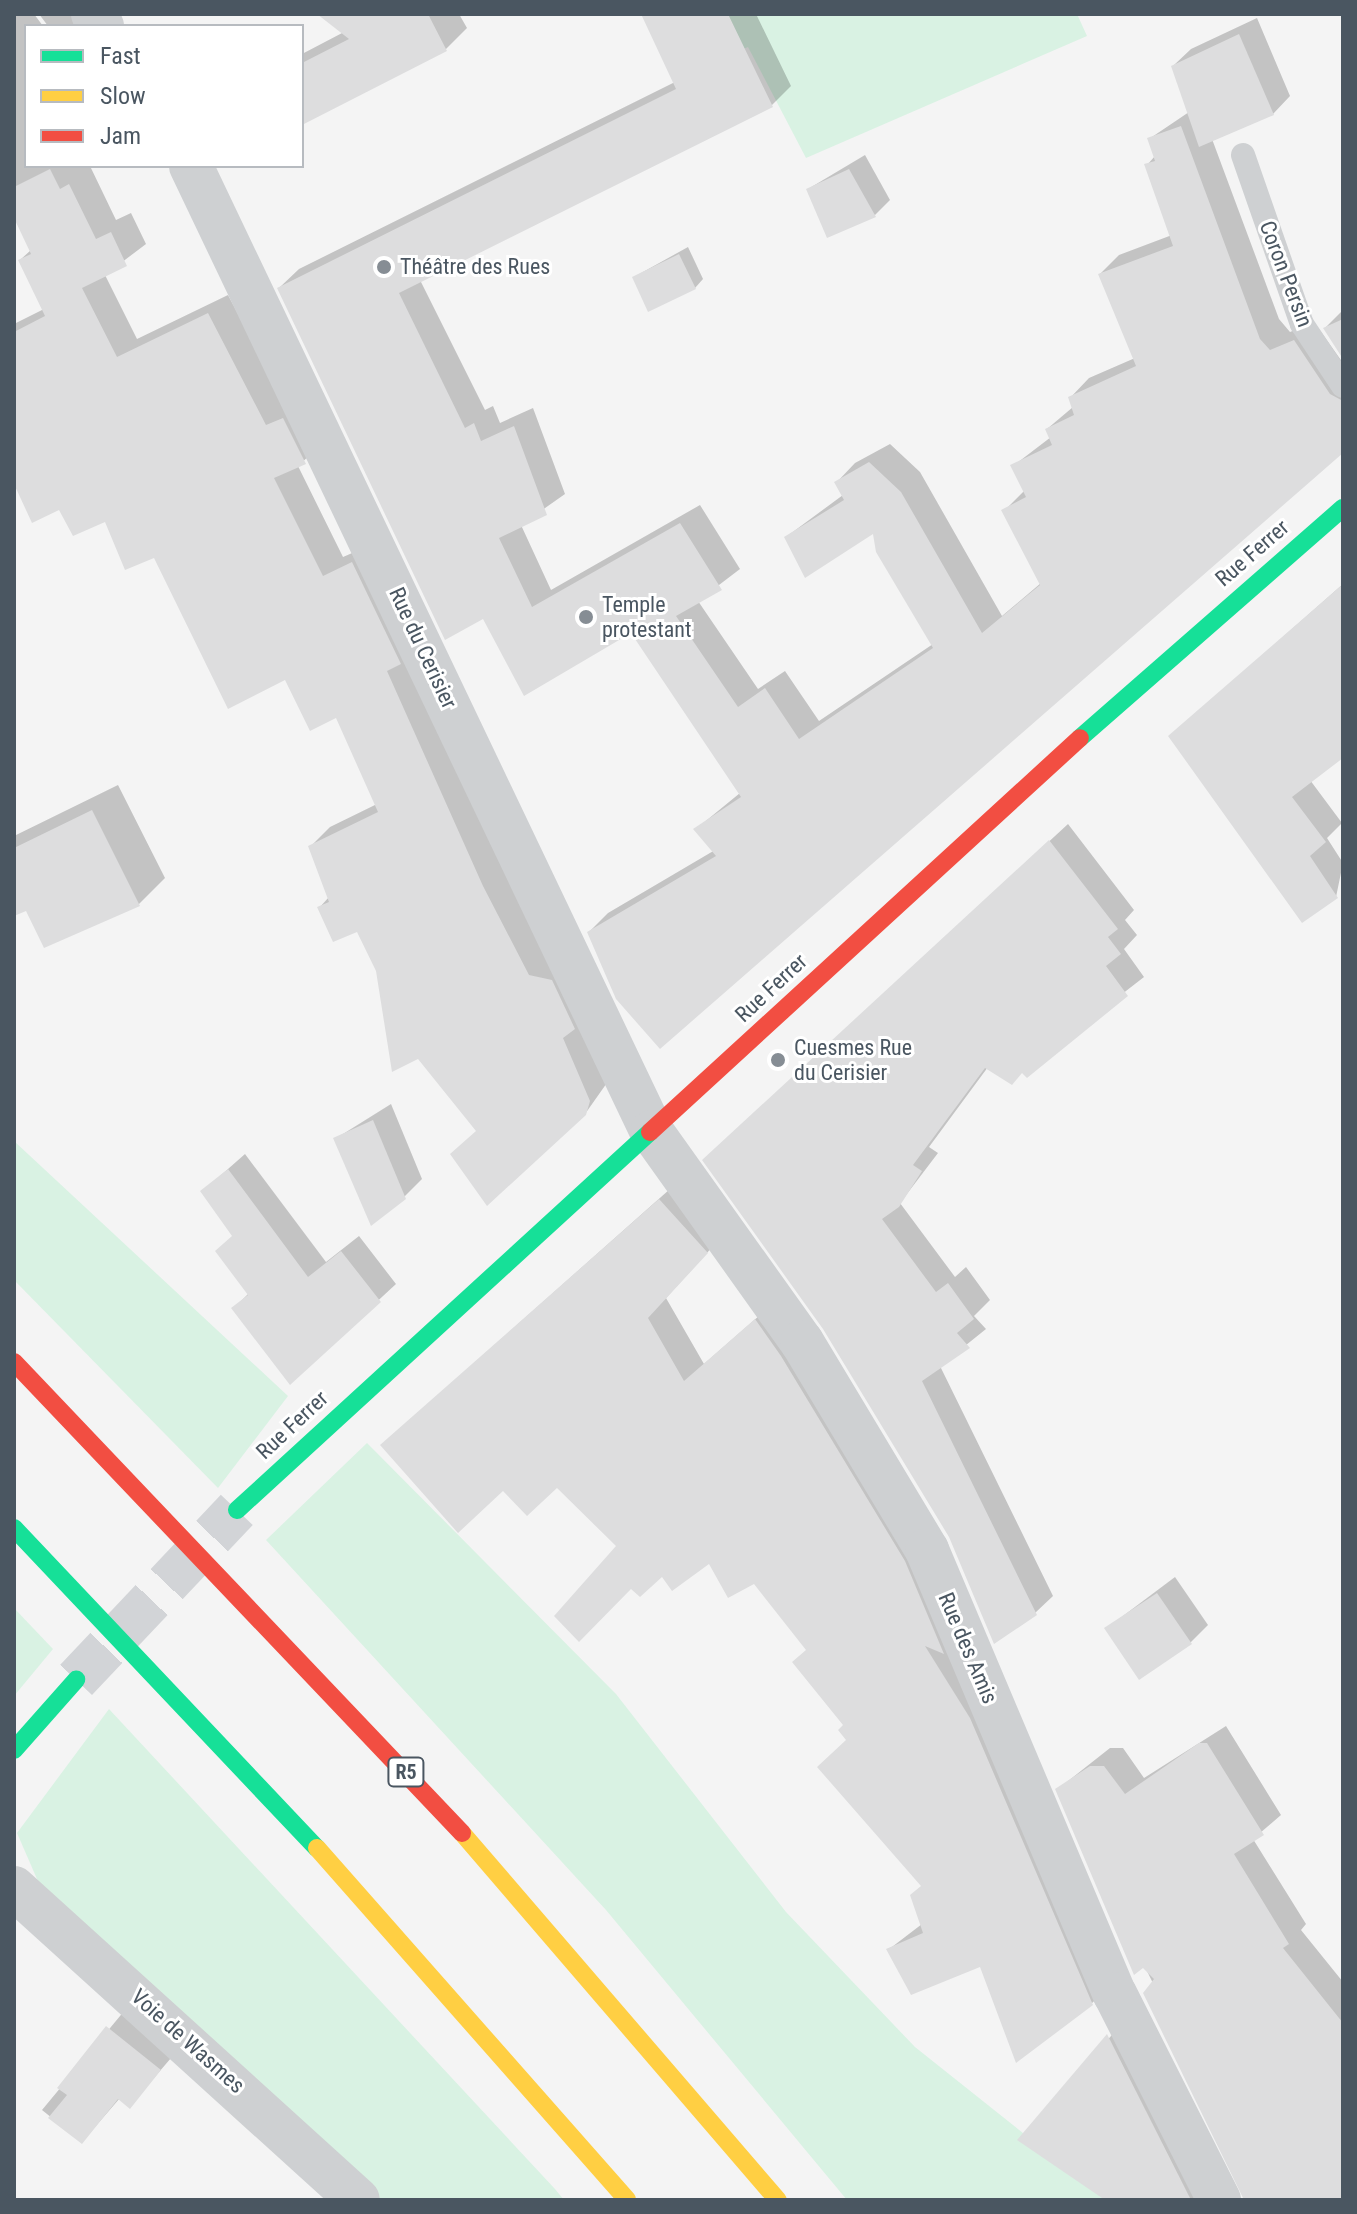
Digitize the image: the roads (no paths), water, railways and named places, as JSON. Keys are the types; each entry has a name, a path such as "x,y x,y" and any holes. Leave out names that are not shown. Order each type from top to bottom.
{"main road":[{"name":"Rue Ferrer","path":"237,1510 1098,722 1343,508"},
{"name":"R5","path":"14,1362 452,1821 778,2200"},
{"path":"14,1528 376,1910 627,2200"},
{"path":"14,1750 76,1680"}],"street":[{"name":"Rue du Cerisier","path":"192,168 652,1132"},
{"name":"Rue des Amis","path":"652,1132 802,1342 927,1550 1115,1994 1219,2200"},
{"name":"Voie de Wasmes","path":"14,1888 358,2200"}],"lane":[{"name":"Coron Persin","path":"1243,155 1302,324 1343,386"}],"tunnel":[{"path":"76,1680 237,1510"}],"place":[{"name":"Théâtre des Rues","path":"384,267"},
{"name":"Temple protestant","path":"586,617"},
{"name":"Cuesmes Rue du Cerisier","path":"778,1060"}]}
